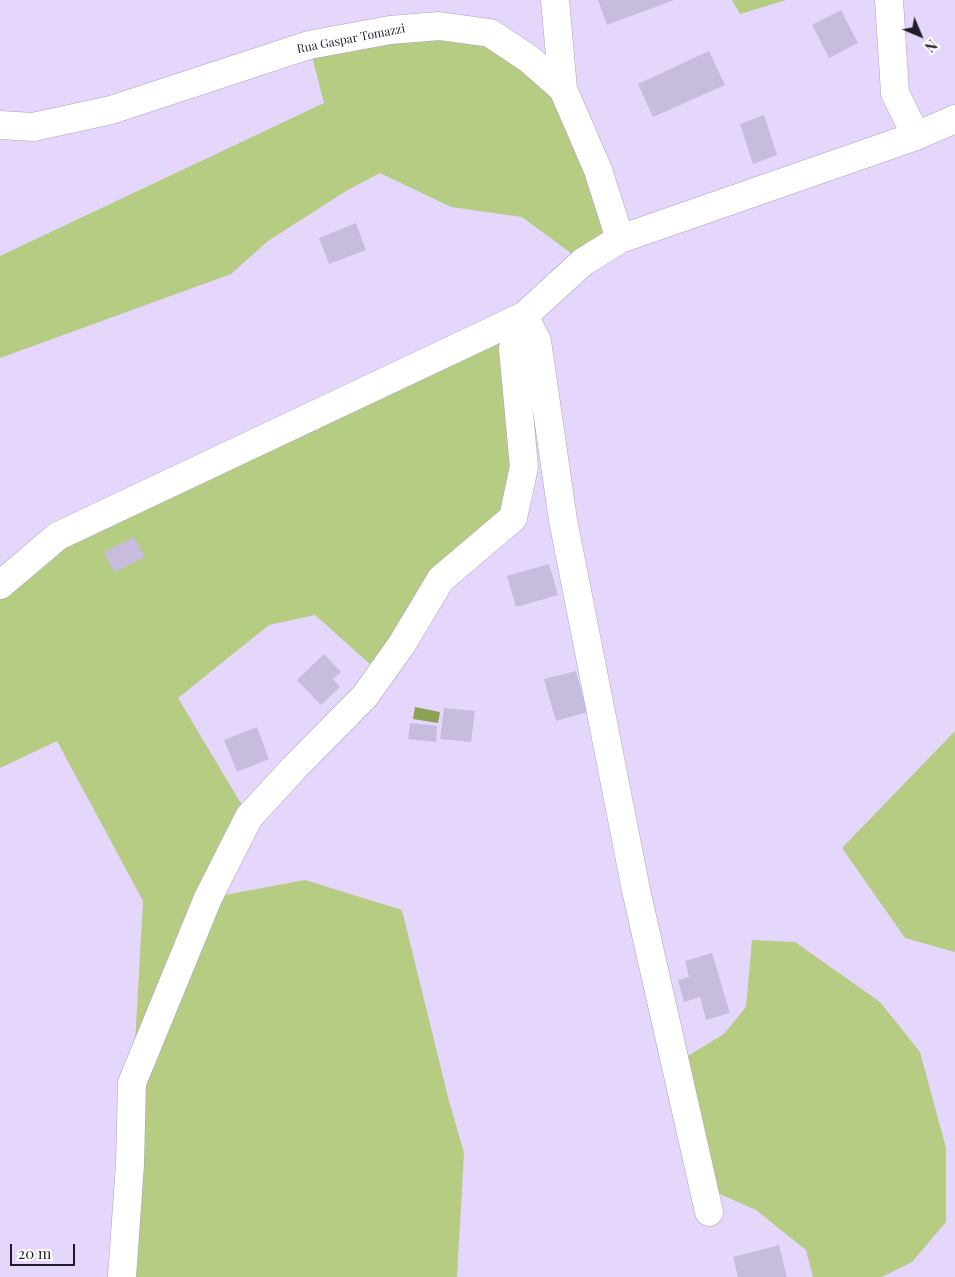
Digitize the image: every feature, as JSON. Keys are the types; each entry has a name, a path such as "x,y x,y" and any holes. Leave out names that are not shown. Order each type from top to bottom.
{"street":[{"path":"555,0 563,89"},
{"path":"889,0 895,93 916,136"},
{"name":"Rua Gaspar Tomazzi","path":"0,125 33,127 111,110 309,44 390,30 439,26 490,33 529,59 563,89 598,170 620,239"},
{"path":"0,585 58,536 524,316 583,262 620,239 916,136 955,119"},
{"path":"524,316 537,341 563,520 636,890 709,1212"},
{"path":"122,1277 130,1164 132,1083 208,898 250,817 294,768 365,696 402,644 441,579 512,518 524,467 513,349 524,316"}],"shaded area":[{"path":"732,0 786,0 740,14"},
{"path":"490,33 563,89 620,239 583,262 522,217 451,207 380,173 346,191 268,241 231,274 0,358 0,256 324,103 309,45"},
{"path":"524,316 513,518 441,579 381,674 315,615 269,625 178,698 249,817 209,898 305,880 402,910 449,1101 464,1153 457,1277 122,1277 143,901 57,741 0,768 0,585 58,536"},
{"path":"415,707 440,712 438,723 413,719"},
{"path":"955,731 955,952 905,938 842,848"},
{"path":"752,940 795,942 880,1002 920,1052 946,1148 946,1222 912,1262 882,1277 813,1277 806,1250 756,1210 704,1187 676,1063 724,1034 746,1007"}],"building":[{"path":"598,0 674,0 607,25"},
{"path":"841,10 858,43 829,58 812,25"},
{"path":"709,51 725,85 653,117 638,84"},
{"path":"764,115 777,155 753,164 740,124"},
{"path":"356,223 366,250 329,264 319,238"},
{"path":"134,537 145,557 114,572 104,552"},
{"path":"549,564 558,595 516,607 507,576"},
{"path":"324,654 341,672 333,679 340,687 321,705 297,680"},
{"path":"576,671 587,712 556,721 544,679"},
{"path":"444,708 475,711 471,742 440,739"},
{"path":"410,723 437,726 436,742 408,739"},
{"path":"257,727 269,759 237,772 224,740"},
{"path":"712,953 730,1013 706,1020 700,997 684,1002 678,980 689,977 685,961"},
{"path":"779,1245 787,1277 738,1277 733,1257"}]}
